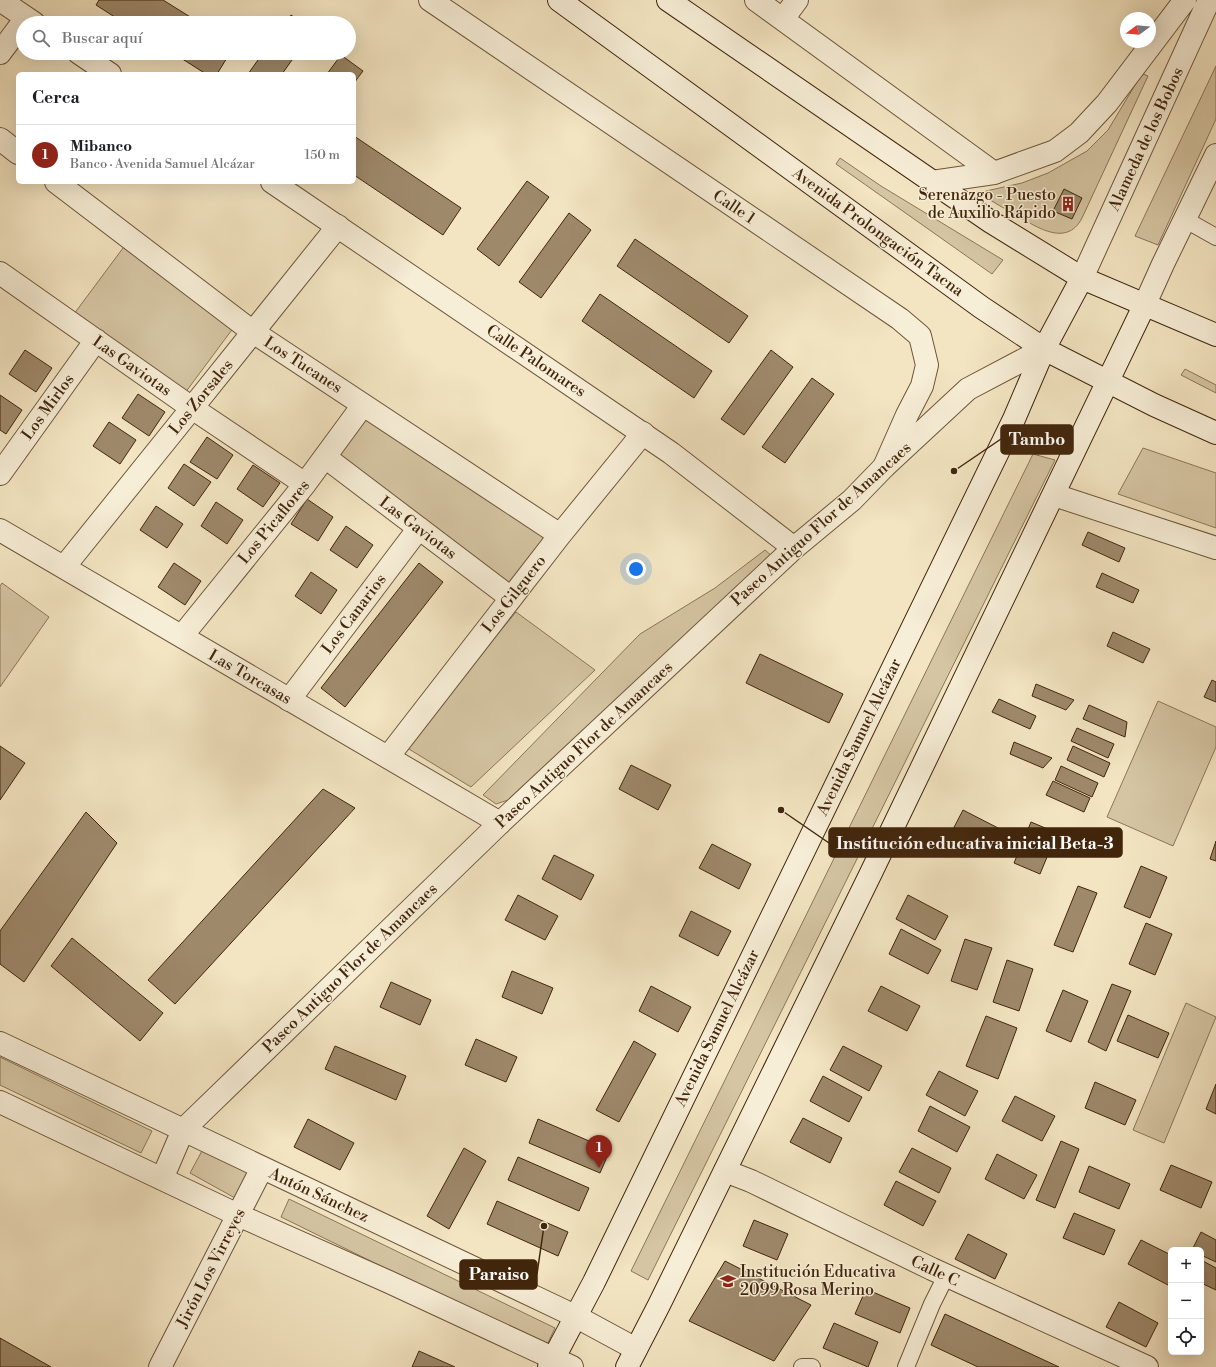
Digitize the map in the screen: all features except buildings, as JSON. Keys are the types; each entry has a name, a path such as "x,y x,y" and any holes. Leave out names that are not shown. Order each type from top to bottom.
{"street":[{"path":"0,0 24,16"},
{"name":"Calle 1","path":"430,0 894,315 920,336 927,365 922,386 884,466"},
{"name":"Avenida Prolongación Tacna","path":"559,0 981,307 1044,349 1154,405 1216,433"},
{"path":"668,0 932,182 992,222 1082,278 1216,335"},
{"path":"756,0 994,174"},
{"path":"783,19 797,0"},
{"path":"932,182 994,174 1055,151 1079,133 1108,103 1185,0"},
{"name":"Alameda de los Bobos","path":"1082,278 1209,0"},
{"path":"0,52 16,35"},
{"path":"89,60 107,72"},
{"path":"0,139 16,151"},
{"path":"631,1358 725,1171 1054,495 1184,219 1216,155"},
{"name":"Los Tucanes","path":"59,184 253,332 560,535"},
{"name":"Calle Palomares","path":"275,184 671,453 794,548"},
{"name":"Los Zorsales","path":"64,567 338,226"},
{"name":"Las Gaviotas","path":"0,273 192,408 305,484"},
{"name":"Avenida Samuel Alcázar","path":"558,1364 575,1316 594,1282 1014,418 1044,349 1082,278"},
{"name":"Los Mirlos","path":"0,474 96,340"},
{"name":"Paseo Antiguo Flor de Amancaes","path":"162,1180 183,1130 500,823 794,548 852,500 884,466 968,389 1044,349"},
{"name":"Los Picaflores","path":"182,636 305,484 363,405"},
{"name":"Los Gilguero","path":"388,757 560,535 643,434"},
{"name":"Las Gaviotas","path":"325,457 511,598"},
{"path":"1054,495 1216,548"},
{"name":"Los Canarios","path":"290,700 419,528"},
{"name":"Las Torcasas","path":"0,530 500,823"},
{"name":"Antón Sánchez","path":"0,1043 575,1316 631,1358"},
{"path":"0,1102 162,1180 389,1282 558,1364"},
{"name":"Jirón Los Virreyes","path":"160,1367 262,1168"},
{"name":"Calle C","path":"725,1171 751,1181 946,1276 1147,1367"}],"lane":[{"path":"1184,219 1216,236"},
{"path":"906,1367 932,1304 946,1276"},
{"path":"802,1367 812,1367"}],"shaded area":[{"path":"1216,66 1216,119 1158,245 1135,236"},
{"path":"1143,74 1148,76 1082,218 1075,227 1067,232 1050,232 1031,224 985,196 986,191 1022,183 1048,173 1087,151 1108,130"},
{"path":"840,158 881,186 1003,260 992,274 836,164"},
{"path":"126,244 234,327 185,393 74,314"},
{"path":"1185,369 1216,385 1216,393 1181,375"},
{"path":"365,415 550,537 509,588 336,455"},
{"path":"1143,448 1216,473 1216,528 1118,494"},
{"path":"1033,454 1055,460 648,1280 631,1271"},
{"path":"765,550 773,557 511,799 496,804 483,795 640,634 715,588"},
{"path":"2,583 49,617 0,687 0,586"},
{"path":"516,612 595,670 471,787 404,746"},
{"path":"1158,701 1216,727 1216,747 1173,846 1107,817"},
{"path":"1186,1003 1216,1017 1164,1143 1133,1130"},
{"path":"0,1057 152,1131 141,1153 0,1085"},
{"path":"203,1149 249,1173 235,1198 190,1173"},
{"path":"289,1199 555,1328 546,1347 281,1217"}],"place":[{"name":"Serenazgo - Puesto de Auxilio Rápido","path":"1068,204"},
{"name":"Tambo","path":"954,471"},
{"name":"Institución educativa inicial Beta-3","path":"781,810"},
{"name":"Mibanco","path":"599,1168"},
{"name":"Paraiso","path":"544,1226"},
{"name":"Institución Educativa 2099 Rosa Merino","path":"728,1281"}]}
